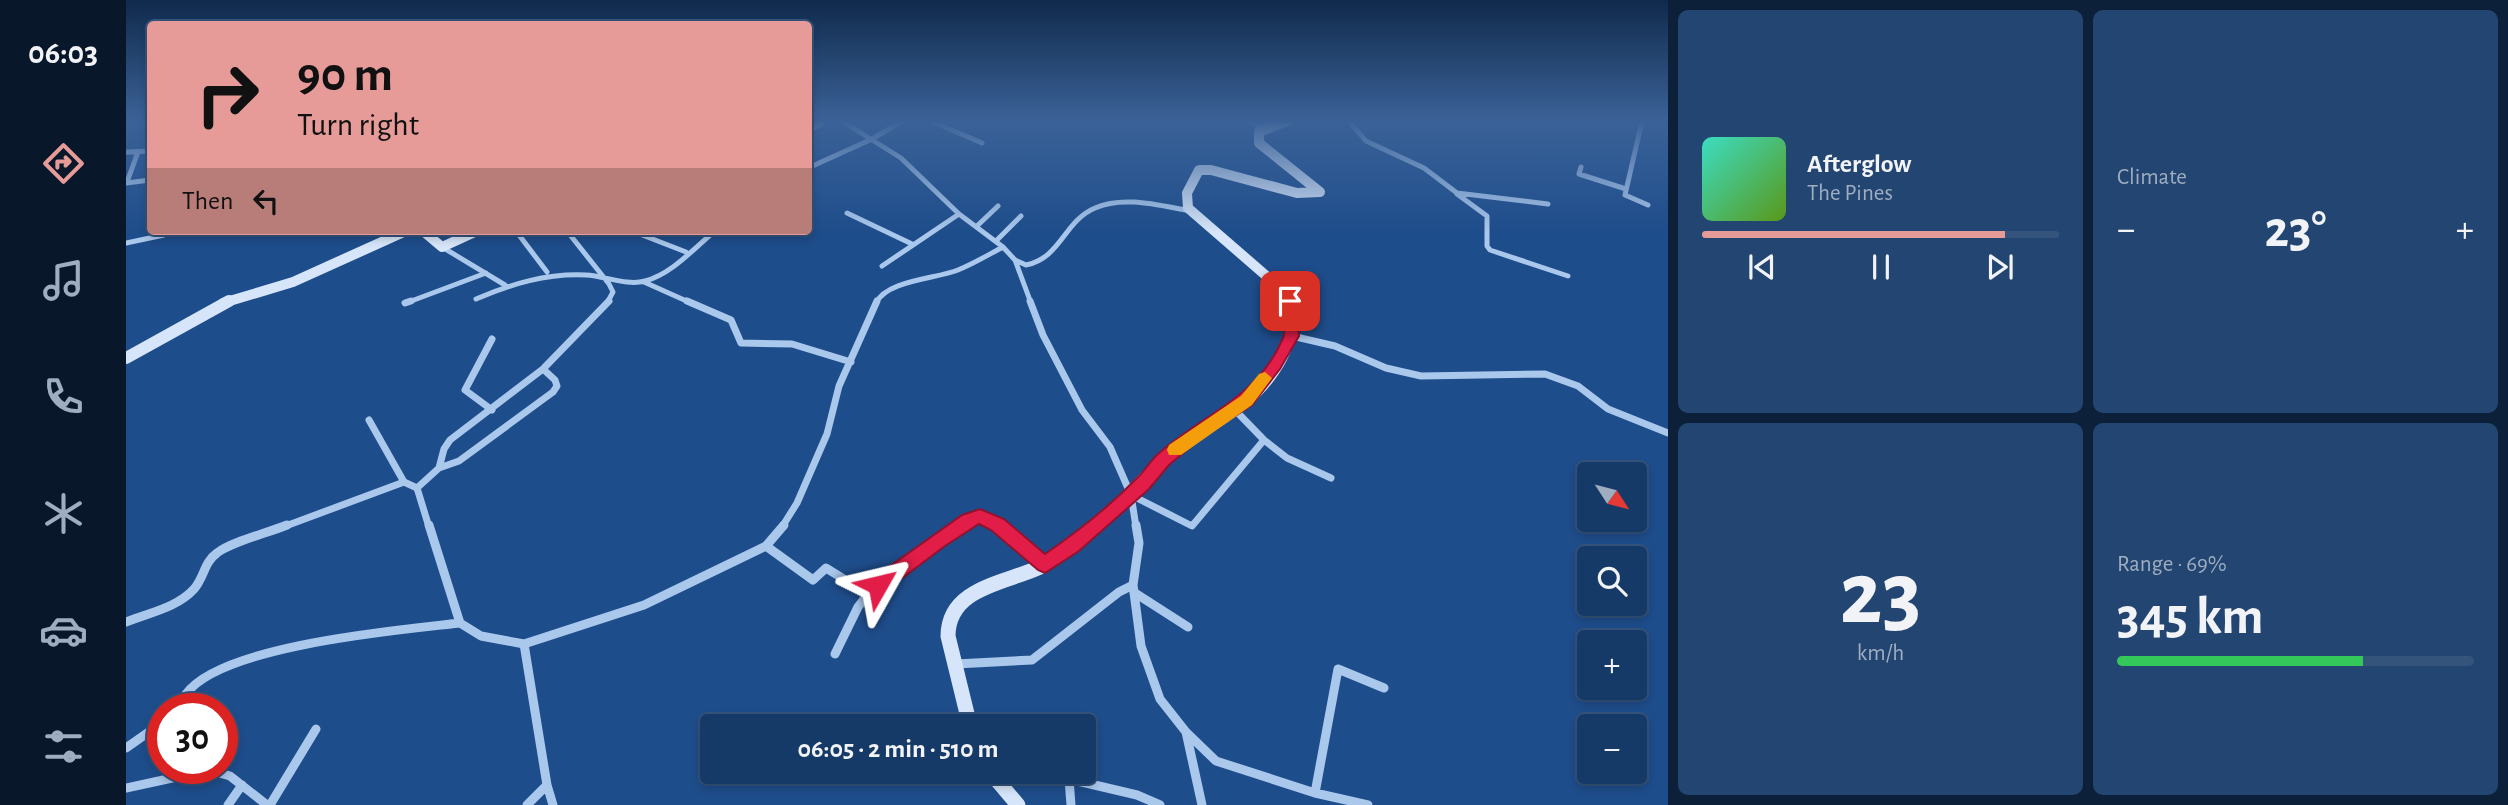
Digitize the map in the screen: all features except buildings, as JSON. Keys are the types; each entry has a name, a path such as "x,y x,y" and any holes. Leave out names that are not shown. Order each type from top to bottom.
{"street":[{"path":"135,159 126,183 147,180"},
{"path":"812,166 829,159"},
{"path":"902,159 959,214 1000,244 1015,260 1026,265 1045,260 1063,242 1075,220 1094,208 1125,203 1192,211"},
{"path":"967,714 948,630 949,621 960,603 976,592 1045,564 1081,538 1131,495 1163,460 1194,435 1247,400 1275,365 1292,336 1292,309 1286,293 1192,211 1186,201 1186,192 1199,170 1211,170 1297,192 1320,192 1317,185 1295,174 1276,159"},
{"path":"1404,159 1424,168 1466,203 1487,216 1487,246 1490,250 1568,276"},
{"path":"1633,159 1626,197 1648,205"},
{"path":"1576,183 1580,170 1626,189"},
{"path":"1457,193 1548,204"},
{"path":"977,226 998,205"},
{"path":"846,213 912,244"},
{"path":"882,266 959,214"},
{"path":"186,693 198,682 232,664 292,648 460,623 481,636 524,644 644,605 766,546 784,525 797,503 827,434 839,386 875,304 885,291 919,279 957,271 1000,244 1021,216"},
{"path":"126,243 164,235"},
{"path":"126,358 222,303 293,282 397,235"},
{"path":"428,235 442,247 505,285"},
{"path":"442,247 468,235"},
{"path":"519,235 547,272"},
{"path":"439,468 443,449 450,439 492,410 542,369 607,306 613,292 570,235"},
{"path":"642,235 687,252"},
{"path":"644,282 658,275 709,235"},
{"path":"1015,260 1043,335 1082,410 1110,447 1131,495 1139,543 1134,589 1142,646 1160,699 1186,732 1216,761 1315,793 1368,805"},
{"path":"404,303 486,273"},
{"path":"476,299 505,285 546,275 603,276 628,282 644,282 731,320 741,343 792,344 851,362"},
{"path":"1292,336 1335,346 1386,368 1421,376 1545,374 1578,386 1608,409 1668,433"},
{"path":"492,339 465,390 492,410"},
{"path":"417,488 439,468 458,461 553,392 557,386 555,380 542,369"},
{"path":"1235,410 1264,440 1287,458 1331,478"},
{"path":"369,421 404,482 417,488 460,623"},
{"path":"1131,495 1192,526 1264,440"},
{"path":"126,622 188,595 198,585 209,559 219,551 404,482"},
{"path":"835,654 858,607 868,594 938,540 969,520 980,517 997,524 1045,564"},
{"path":"766,546 813,580 826,568 831,569 868,594"},
{"path":"956,664 1032,660 1119,592 1134,589 1188,627"},
{"path":"524,644 547,785 553,805"},
{"path":"1315,793 1338,669 1384,688"},
{"path":"126,788 209,770 220,771 268,805 316,729"},
{"path":"1186,732 1186,744 1202,805"},
{"path":"126,748 147,733"},
{"path":"1001,784 1018,805"},
{"path":"1069,784 1071,805"},
{"path":"1092,784 1137,794 1144,800 1160,805"},
{"path":"228,805 242,785"},
{"path":"527,805 547,785"}],"slow traffic":[{"path":"1175,450 1194,435 1233,412 1265,378"}],"route":[{"path":"878,585 938,540 969,520 980,517 997,524 1045,564 1073,545 1143,484 1163,460 1194,435 1233,412 1247,400 1275,365 1292,336 1290,301"}]}
